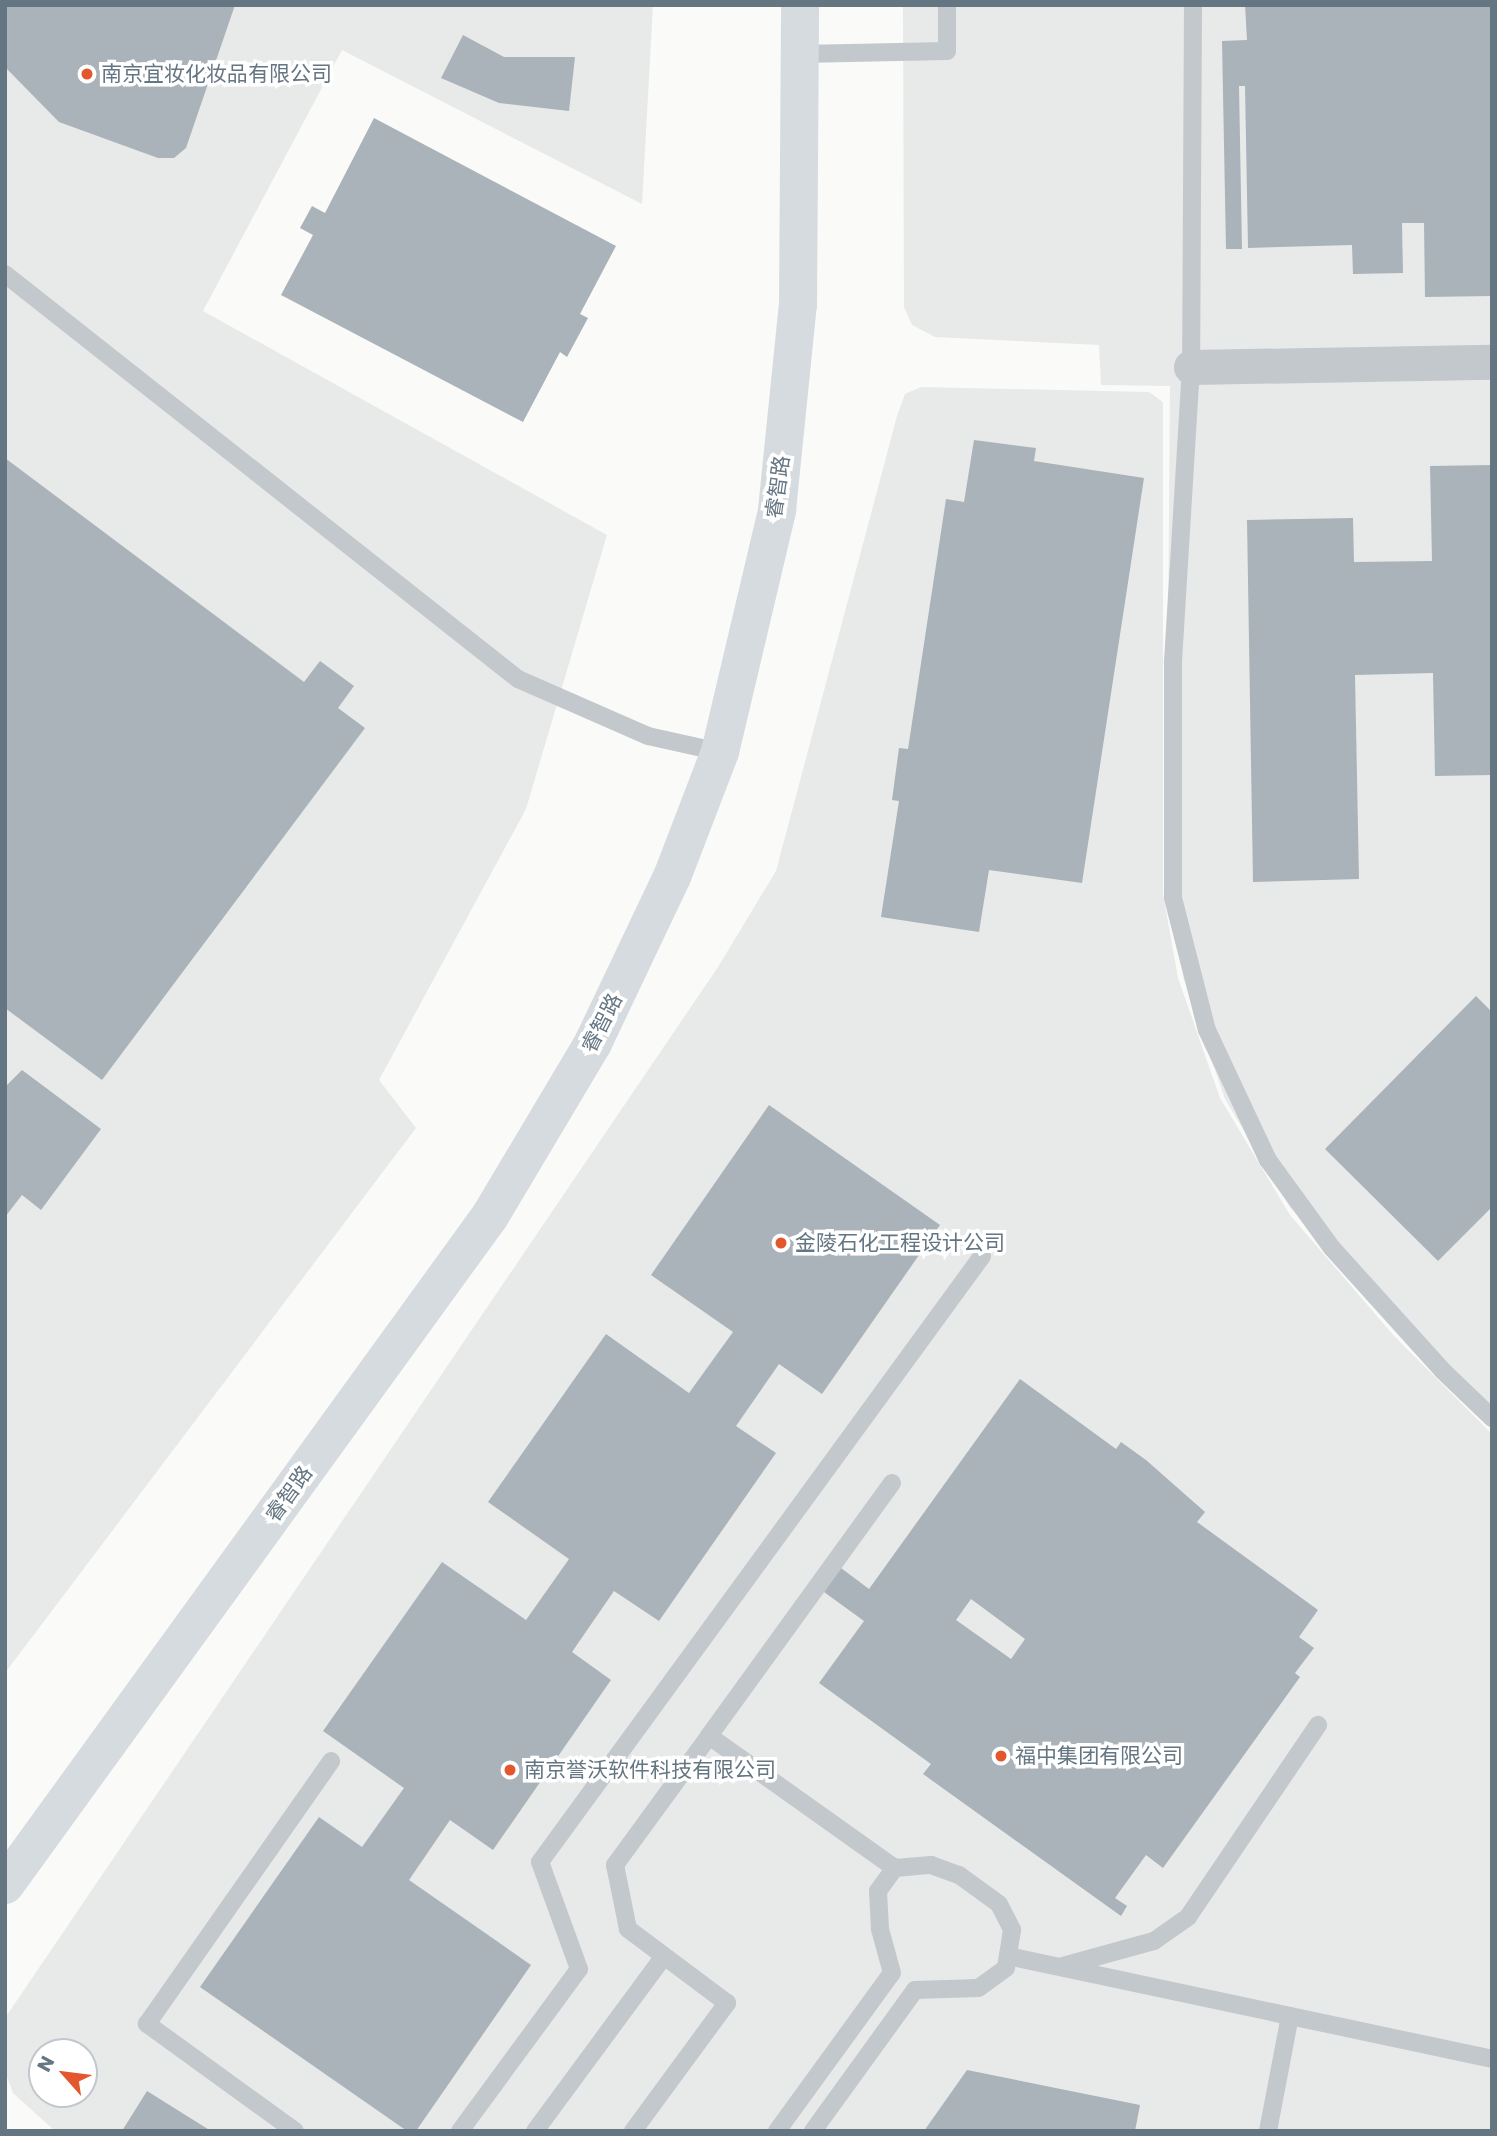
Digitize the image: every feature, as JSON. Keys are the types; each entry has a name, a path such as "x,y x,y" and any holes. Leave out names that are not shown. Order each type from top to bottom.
{"street":[{"name":"睿智路","path":"5,1885 490,1216 593,1043 672,877 720,752 777,510 798,305 800,5"},
{"path":"1191,368 1492,362"}],"lane":[{"path":"800,54 947,51 947,5"},
{"path":"1193,5 1191,368 1173,663 1172,898 1207,1030 1268,1160 1332,1248 1443,1371 1492,1418"},
{"path":"5,274 518,679 648,736 720,752"},
{"path":"460,2131 579,1969 540,1862 982,1255"},
{"path":"634,2131 727,2003 628,1929 615,1865 892,1483"},
{"path":"1060,1966 1154,1941 1188,1917 1318,1725"},
{"path":"709,1736 895,1868 931,1865 959,1875 999,1904 1012,1930 1006,1968 978,1988 915,1990 813,2131"},
{"path":"295,2131 147,2024 331,1761"},
{"path":"777,2131 892,1973 880,1929 878,1891 895,1868"},
{"path":"535,2131 664,1956"},
{"path":"1008,1956 1492,2059"},
{"path":"1268,2131 1290,2016"}],"shaded area":[{"path":"5,5 653,5 642,204 342,50 203,311 607,535 526,809 379,1080 416,1128 5,1673"},
{"path":"903,5 1492,5 1492,1428 1414,1349 1289,1206 1225,1099 1184,980 1166,895 1170,386 1101,385 1099,345 935,337 912,325 904,307"},
{"path":"921,387 1149,392 1163,402 1163,894 1178,978 1220,1098 1290,1215 1395,1337 1492,1434 1492,2131 55,2131 30,2108 98,2108 98,2038 28,2038 28,2107 13,2093 5,2072 5,2018 718,967 776,871 905,394"}],"building":[{"path":"5,5 235,5 186,148 174,158 158,158 59,122 5,67"},
{"path":"1245,5 1492,5 1492,296 1425,297 1424,223 1402,223 1403,273 1353,274 1352,245 1248,248 1245,86 1239,86 1242,249 1226,249 1222,41 1247,40"},
{"path":"463,35 504,57 575,57 569,111 499,103 441,78"},
{"path":"374,118 616,246 580,314 588,318 567,357 560,352 523,422 281,295 313,235 300,228 312,206 325,213"},
{"path":"974,440 1036,448 1034,461 1144,478 1082,883 989,870 979,932 881,917 899,801 892,800 899,748 908,749 946,499 964,502"},
{"path":"5,458 304,682 320,661 354,686 338,708 365,728 102,1080 5,1008"},
{"path":"1492,465 1492,775 1435,776 1433,673 1355,675 1359,879 1253,882 1247,520 1353,518 1354,562 1432,561 1430,466"},
{"path":"1476,996 1492,1012 1492,1207 1438,1261 1325,1149"},
{"path":"22,1070 101,1129 41,1210 22,1195 5,1217 5,1087"},
{"path":"769,1105 940,1225 822,1394 779,1364 736,1426 776,1453 659,1621 614,1591 572,1652 611,1680 493,1850 450,1820 409,1880 531,1965 416,2131 407,2131 200,1987 319,1817 362,1847 404,1788 323,1731 442,1562 526,1620 569,1559 488,1502 606,1334 689,1393 733,1332 651,1275"},
{"path":"1020,1379 1116,1449 1121,1442 1146,1460 1205,1512 1197,1522 1318,1610 1299,1637 1314,1648 1295,1673 1300,1677 1163,1868 1146,1855 1115,1898 1127,1906 1121,1916 923,1774 931,1764 819,1683 864,1621 824,1592 841,1568 869,1589","holes":["971,1599 1025,1639 1011,1659 956,1620"]},
{"path":"967,2070 1140,2105 1135,2131 924,2131"},
{"path":"147,2091 211,2131 122,2131"}],"place":[{"name":"南京宜妆化妆品有限公司","path":"87,74"},
{"name":"金陵石化工程设计公司","path":"781,1243"},
{"name":"福中集团有限公司","path":"1001,1756"},
{"name":"南京誉沃软件科技有限公司","path":"510,1770"}]}
